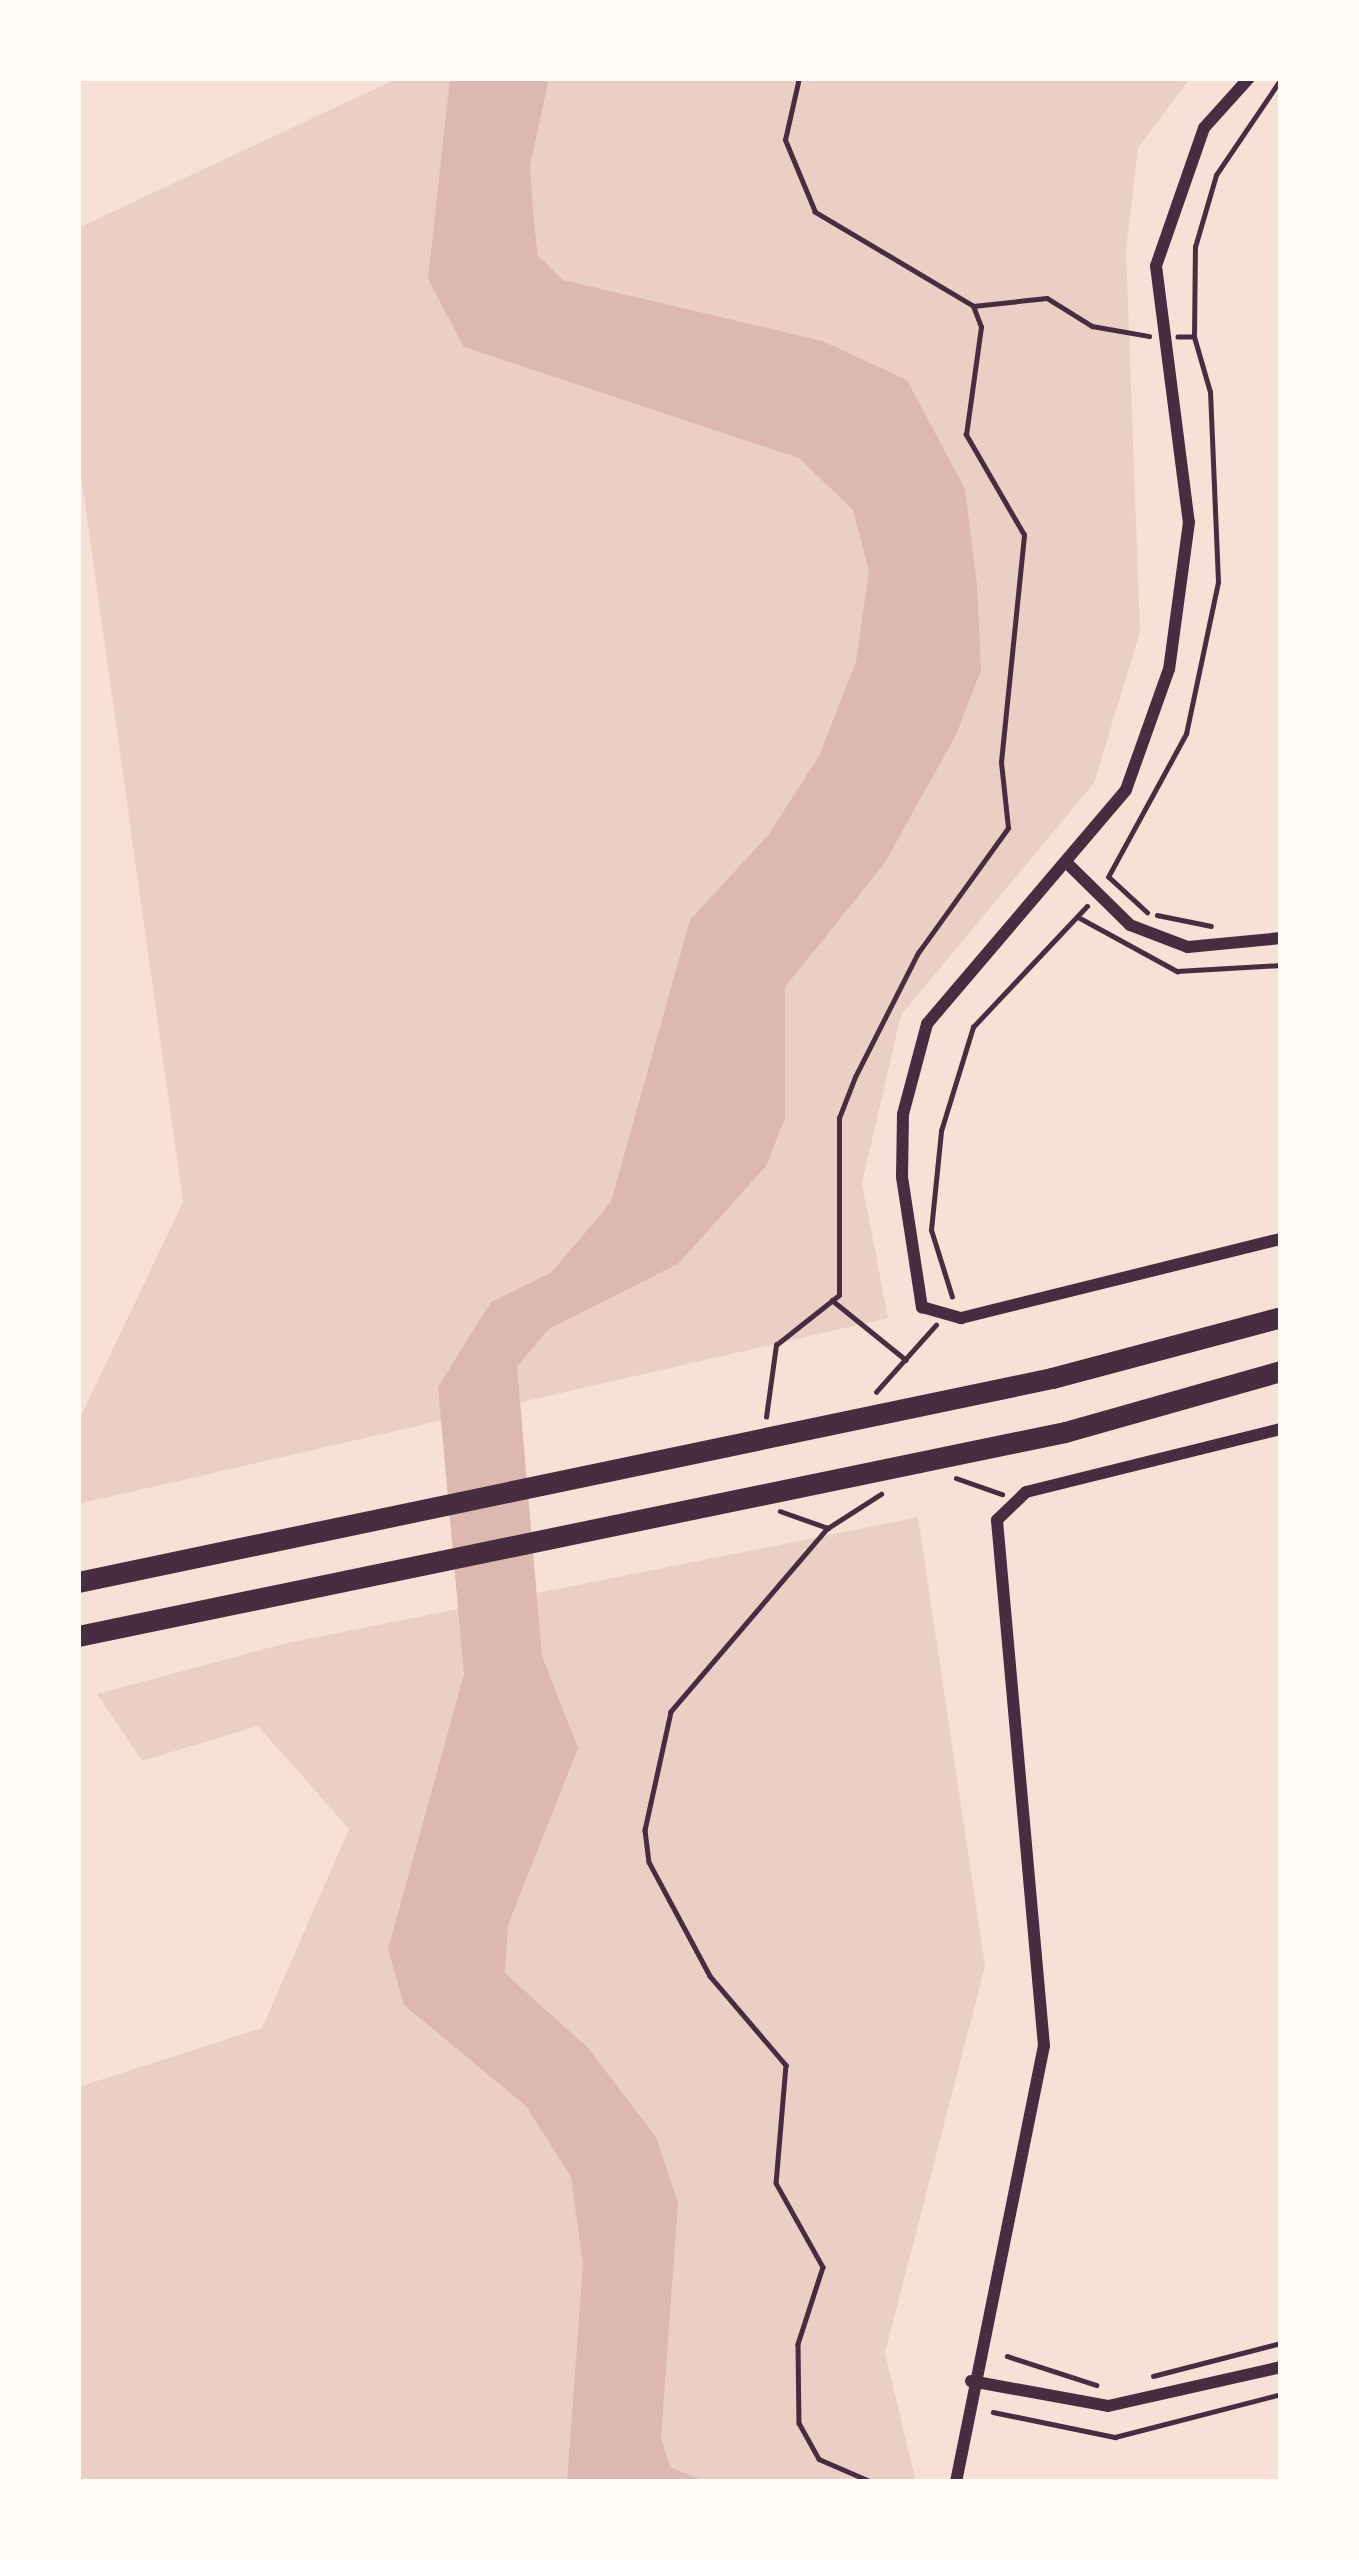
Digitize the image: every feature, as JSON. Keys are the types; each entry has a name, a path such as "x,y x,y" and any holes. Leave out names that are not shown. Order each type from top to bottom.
{"highway":[{"path":"78,1582 314,1528 779,1436 1281,1317"},
{"path":"78,1636 799,1490 1281,1371"}],"street":[{"path":"1249,78 1204,128 1172,200 1156,266 1171,337 1189,522 1169,669 1126,790 1068,864 926,1024 903,1114 902,1178 922,1307 946,1314 1281,1239"},
{"path":"1068,864 1130,925 1188,947 1281,938"},
{"path":"956,2482 971,2381 1044,2046 994,1534 1012,1499 1281,1429"},
{"path":"971,2381 1108,2406 1281,2367"}],"path":[{"path":"799,78 785,140 815,212 973,306 1047,298 1092,326 1171,337"},
{"path":"1194,337 1195,247 1216,175 1251,109 1281,79"},
{"path":"779,1436 776,1345 832,1300 847,1218 839,1118 918,952 1008,828 1001,762 1024,535 967,435 981,327 973,306"},
{"path":"1109,877 1148,913 1235,928"},
{"path":"832,1300 906,1360"},
{"path":"870,1396 946,1314"},
{"path":"938,1482 959,1478 1012,1499"},
{"path":"872,2482 819,2458 799,2423 798,2344 823,2267 776,2183 786,2065 710,1976 649,1862 644,1830 671,1712 828,1528 897,1490"},
{"path":"777,1500 782,1519 828,1528"},
{"path":"1128,2383 1281,2343"},
{"path":"1007,2356 1107,2388"},
{"path":"993,2412 1115,2437 1281,2394"}],"shaded area":[{"path":"398,78 1190,78 1138,148 1126,250 1140,632 1094,783 901,1015 862,1183 888,1318 78,1504 78,1422 183,1202 78,454 78,228"},
{"path":"450,78 549,78 530,166 538,256 563,280 822,341 907,380 965,489 977,585 981,670 956,735 884,864 785,987 785,1118 766,1166 679,1263 549,1329 517,1366 542,1656 578,1748 508,1925 505,1973 588,2048 656,2137 678,2203 661,2438 670,2467 707,2482 567,2482 583,2264 571,2177 526,2106 404,2005 388,1949 464,1674 438,1387 491,1302 552,1272 611,1202 690,920 769,834 819,756 856,662 869,571 853,510 799,458 464,347 428,279"},
{"path":"918,1517 985,1966 885,2353 916,2482 78,2482 78,2087 262,2028 349,1829 258,1726 142,1761 97,1694 287,1643"}]}
